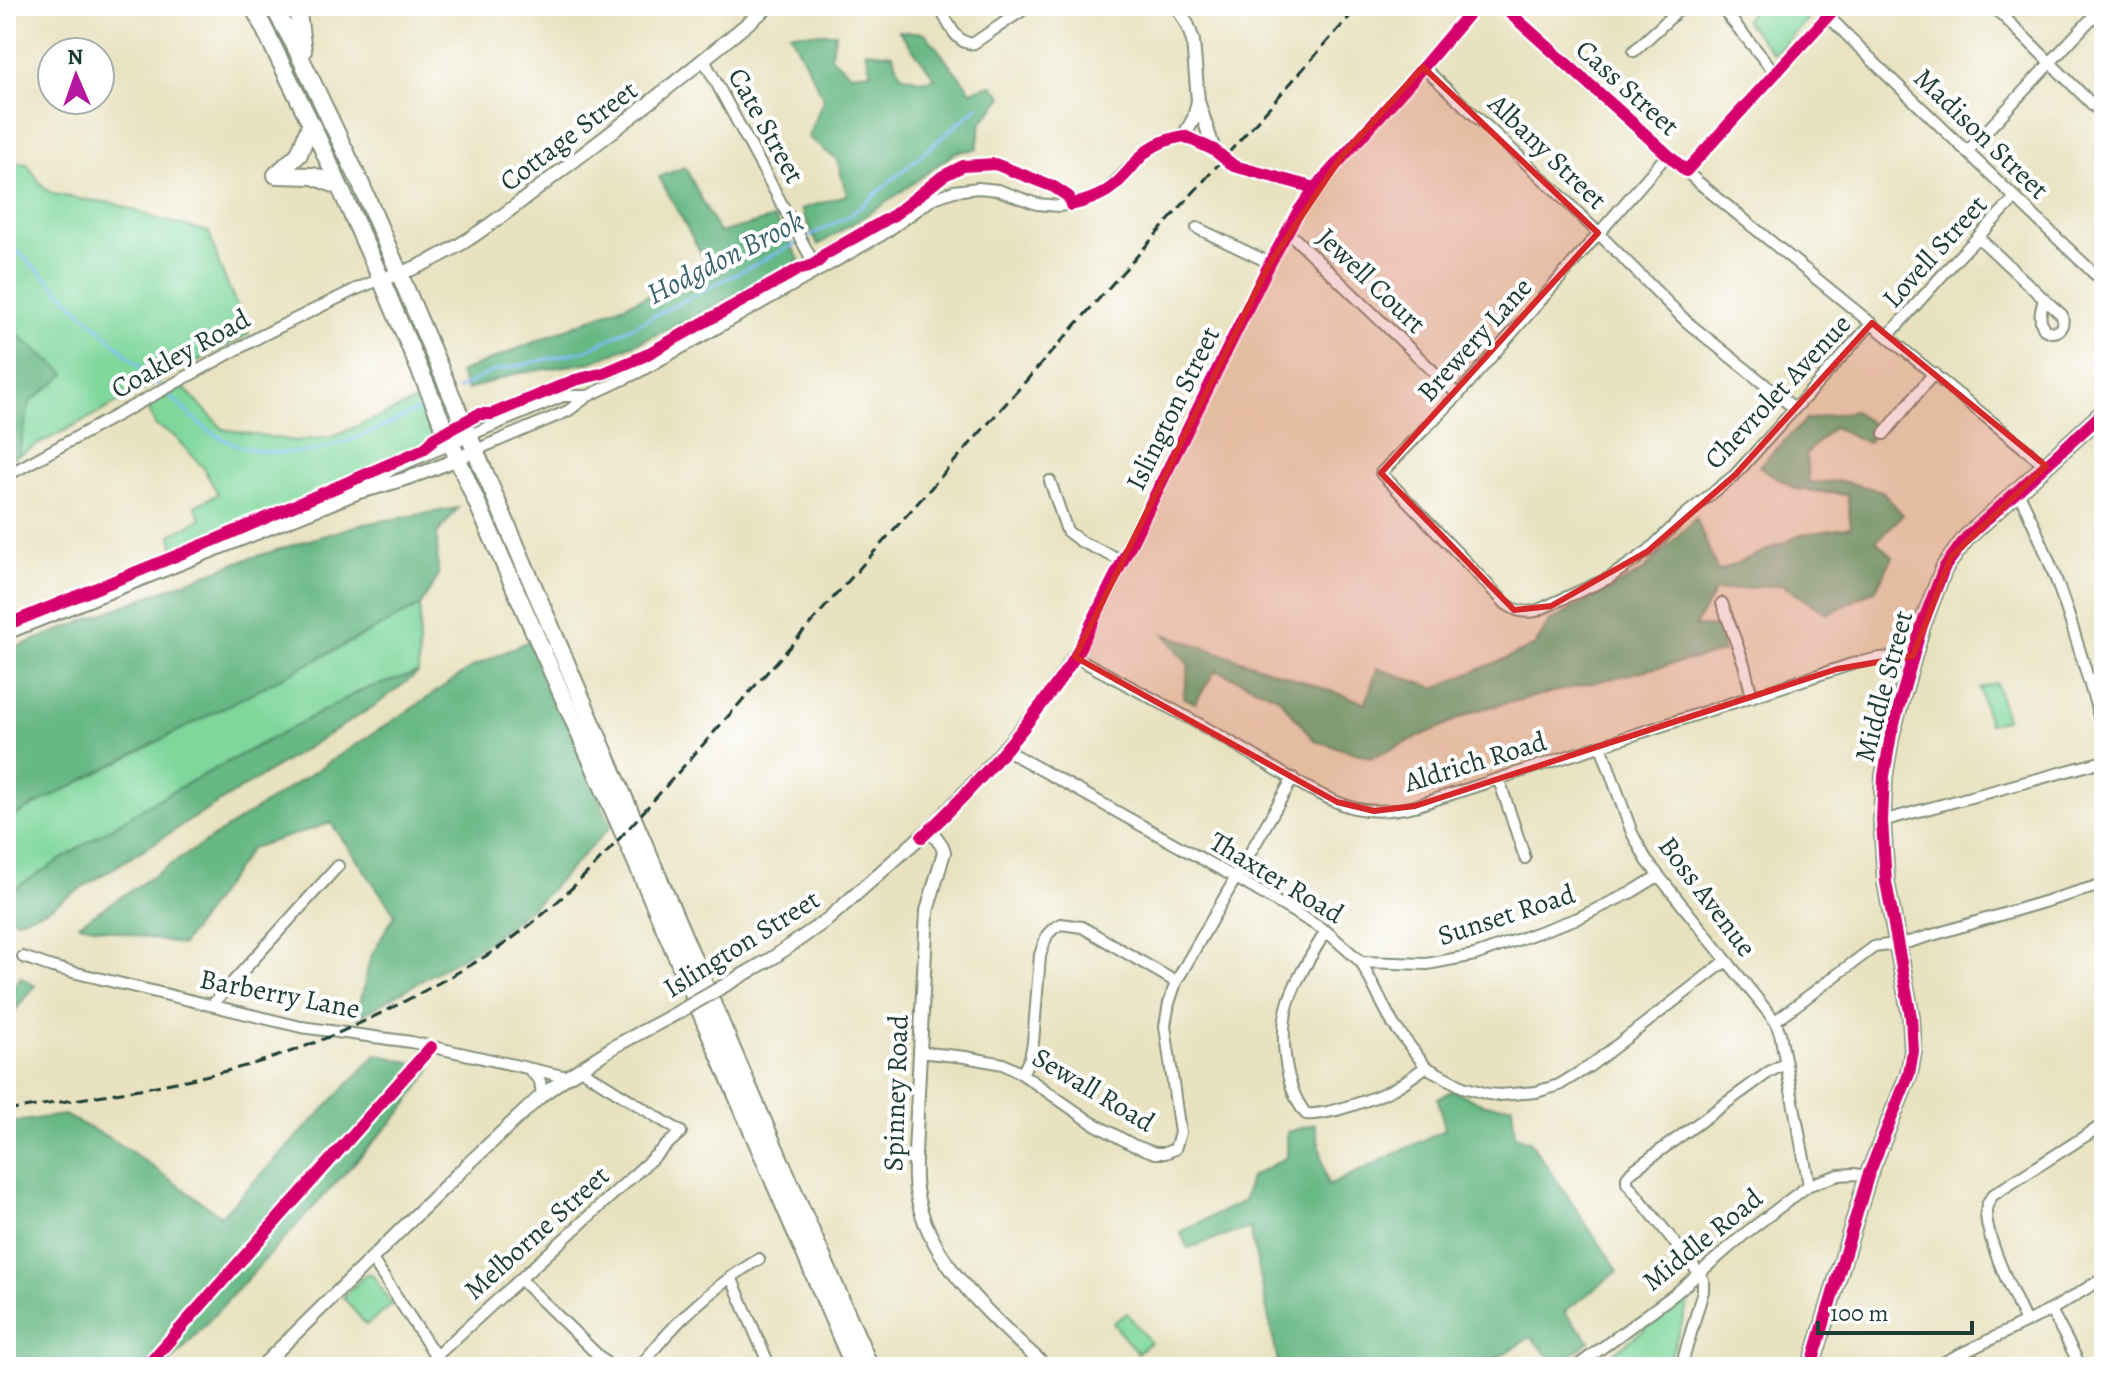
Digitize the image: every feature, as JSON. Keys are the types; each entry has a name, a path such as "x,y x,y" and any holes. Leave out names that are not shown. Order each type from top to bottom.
{"main road":[{"path":"253,6 311,123 381,279 854,1367"},
{"path":"273,6 349,157 870,1367"},
{"path":"297,6 301,46 309,76"},
{"path":"311,123 299,154 276,175 313,176 339,186"},
{"name":"Middle Street","path":"1811,1367 1868,1176 1912,1063 1911,1017 1886,882 1882,821 1886,757 1913,656 1944,568 1966,538 2104,412"}],"street":[{"name":"Cottage Street","path":"381,279 400,274 450,251 485,228 651,103 769,6"},
{"path":"939,6 955,33 969,45 1029,6"},
{"path":"1177,6 1193,41 1198,101 1214,150"},
{"name":"Islington Street","path":"261,1367 542,1095 615,1046 774,957 828,919 930,829 1004,749 1044,702 1075,657 1287,231 1315,188 1475,6"},
{"name":"Cass Street","path":"1502,6 1667,155 2046,466"},
{"path":"1634,51 1683,6"},
{"path":"1720,6 1776,74"},
{"path":"1686,171 1837,6"},
{"path":"1993,6 2104,116"},
{"path":"1967,152 2103,6"},
{"name":"Madison Street","path":"1828,16 2104,283"},
{"name":"Cate Street","path":"704,60 818,271"},
{"name":"Albany Street","path":"1423,67 1598,233 1667,155"},
{"path":"1184,136 1194,118 1198,101"},
{"path":"6,633 359,492 392,468 454,451 568,411 588,396 639,372 882,235 944,194 985,188 1037,204 1059,206 1081,202 1106,191 1149,148 1184,136 1214,150 1234,166 1315,188"},
{"name":"Lovell Street","path":"1888,336 2014,199"},
{"path":"1197,228 1270,263"},
{"name":"Jewell Court","path":"1287,231 1458,395"},
{"path":"1598,233 1687,322 1794,408"},
{"name":"Brewery Lane","path":"1381,473 1458,395 1598,233"},
{"path":"1978,237 2044,299"},
{"name":"Coakley Road","path":"6,476 290,321 381,279"},
{"name":"Chevrolet Avenue","path":"1381,473 1506,604 1525,613 1536,611 1609,578 1648,551 1685,515 1735,475 1872,323"},
{"path":"1884,434 1934,373"},
{"path":"473,443 563,396 588,396"},
{"path":"1050,481 1067,531 1080,541 1123,561"},
{"path":"2017,490 2069,612 2104,733"},
{"path":"1722,603 1741,654 1752,697"},
{"name":"Aldrich Road","path":"1075,657 1337,802 1374,811 1395,811 1852,664 1893,656 1913,656"},
{"name":"Boss Avenue","path":"1601,746 1632,833 1647,861 1775,1021"},
{"name":"Thaxter Road","path":"1004,749 1326,931 1361,962 1393,1024 1426,1067 1451,1082 1488,1094 1536,1092 1559,1085 1590,1066 1726,961"},
{"path":"1882,821 2104,761"},
{"name":"Sewall Road","path":"919,1052 992,1061 1013,1068 1091,1122 1133,1145 1155,1153 1175,1149 1180,1133 1165,1026 1169,1003 1176,982 1293,778"},
{"path":"1499,780 1525,858"},
{"name":"Spinney Road","path":"930,829 944,852 927,911 915,1175 920,1205 944,1256 966,1288 1046,1367"},
{"path":"212,1005 338,866"},
{"name":"Sunset Road","path":"1361,962 1427,964 1475,955 1578,918 1658,876"},
{"path":"1809,1185 1780,1033 1775,1021 1874,947 1909,942 2104,884"},
{"path":"1022,1074 1033,1043 1040,955 1047,935 1054,928 1061,924 1082,927 1176,982"},
{"path":"1326,931 1290,998 1284,1021 1287,1068 1296,1102 1306,1114 1327,1112 1396,1088 1426,1067"},
{"name":"Barberry Lane","path":"23,957 52,967 301,1027 411,1042 567,1077"},
{"path":"1681,1367 1703,1291 1703,1280 1627,1183 1627,1177 1769,1072 1786,1063"},
{"path":"529,1069 540,1081 542,1095"},
{"name":"Melborne Street","path":"424,1367 681,1132 580,1069"},
{"path":"2026,1322 1991,1236 1986,1210 1988,1201 2103,1128"},
{"name":"Middle Road","path":"1576,1367 1675,1294 1747,1232 1809,1185 1839,1175 1868,1176"},
{"path":"371,1258 443,1367"},
{"path":"640,1367 697,1303 759,1259"},
{"path":"731,1277 770,1367"},
{"path":"1934,1367 2051,1310 2104,1278"},
{"path":"520,1279 610,1367"},
{"path":"2051,1310 2081,1367"}],"highlighted area":[{"path":"1423,67 1598,233 1381,473 1514,610 1551,606 1648,551 1735,475 1872,323 2046,466 1951,557 1913,656 1837,669 1415,806 1374,811 1337,802 1075,657 1270,263 1341,157"}],"green space":[{"path":"1757,6 1793,6 1807,20 1774,54 1744,20"},
{"path":"899,31 925,33 971,91 992,85 1003,97 981,123 977,149 956,152 884,204 818,245 801,209 847,195 837,160 808,137 824,98 790,33 836,33 830,56 851,74 871,72 865,51 892,54 901,75 922,81 935,78"},
{"path":"6,162 27,164 45,189 54,194 113,203 209,232 220,267 249,334 18,455 30,402 66,374 6,326"},
{"path":"685,167 719,233 774,218 800,261 676,326 592,362 514,374 467,390 459,373 666,288 707,264 659,177"},
{"path":"6,326 66,374 30,402 18,455 6,462"},
{"path":"183,387 223,429 294,441 332,437 421,399 432,426 431,440 420,449 189,549 174,549 171,535 201,519 195,506 218,494 203,467 174,436 155,425 147,406"},
{"path":"1852,411 1877,427 1868,443 1833,427 1806,454 1809,483 1841,481 1882,491 1903,515 1876,541 1893,557 1876,589 1828,614 1782,585 1715,591 1695,626 1718,627 1723,652 1478,710 1372,758 1315,741 1278,697 1216,670 1195,703 1183,697 1189,666 1165,634 1366,703 1377,668 1435,688 1535,646 1549,622 1642,572 1696,518 1718,572 1801,535 1851,527 1847,495 1795,489 1759,466 1806,420"},
{"path":"458,508 437,534 438,577 420,606 6,820 6,651 238,562 358,525"},
{"path":"420,606 418,673 362,690 149,804 6,894 6,820"},
{"path":"531,640 611,826 541,899 486,943 357,1018 370,958 395,914 331,823 251,848 182,945 79,924 472,667"},
{"path":"418,673 376,705 46,910 16,920 6,914 6,894 149,804 362,690"},
{"path":"1996,683 2006,719 1989,724 1979,688"},
{"path":"21,977 35,986 16,1009 6,1039 6,994"},
{"path":"377,1054 432,1068 402,1111 166,1367 6,1367 6,1123 64,1115 110,1138 221,1216"},
{"path":"1453,1090 1485,1105 1512,1105 1515,1136 1530,1141 1618,1271 1564,1312 1590,1341 1557,1365 1531,1337 1482,1367 1279,1367 1250,1228 1188,1248 1180,1232 1244,1201 1250,1177 1287,1157 1287,1132 1315,1124 1328,1186 1445,1130 1438,1098"},
{"path":"366,1274 374,1277 392,1305 366,1325 343,1297"},
{"path":"1692,1293 1667,1367 1595,1367"},
{"path":"1127,1313 1150,1342 1137,1353 1113,1323"}],"waterway":[{"name":"Hodgdon Brook","path":"804,239 851,215 979,106"},
{"name":"Hodgdon Brook","path":"6,240 160,386"},
{"name":"Hodgdon Brook","path":"458,389 491,372 587,350 797,243"},
{"name":"Hodgdon Brook","path":"165,391 194,419 227,441 253,450 278,453 329,447 378,429 425,406"}],"railway":[{"path":"6,1111 177,1082 286,1053 411,998 488,955 531,924 612,847 1359,6"}],"cycle path":[{"path":"922,837 1004,752 1075,657 1298,212 1315,188 1475,6"},
{"path":"1502,6 1686,171 1837,6"},
{"path":"6,625 215,540 422,450 434,438 479,414 492,414 644,356 799,269 816,263 824,255 894,215 943,176 963,166 995,164 1054,187 1069,197 1071,205 1107,191 1156,145 1184,136 1214,150 1234,166 1315,188"},
{"path":"1811,1367 1868,1176 1909,1074 1913,1051 1911,1017 1886,882 1882,821 1884,776 1891,734 1922,625 1944,568 1966,538 2104,412"},
{"path":"146,1367 431,1047"}]}
